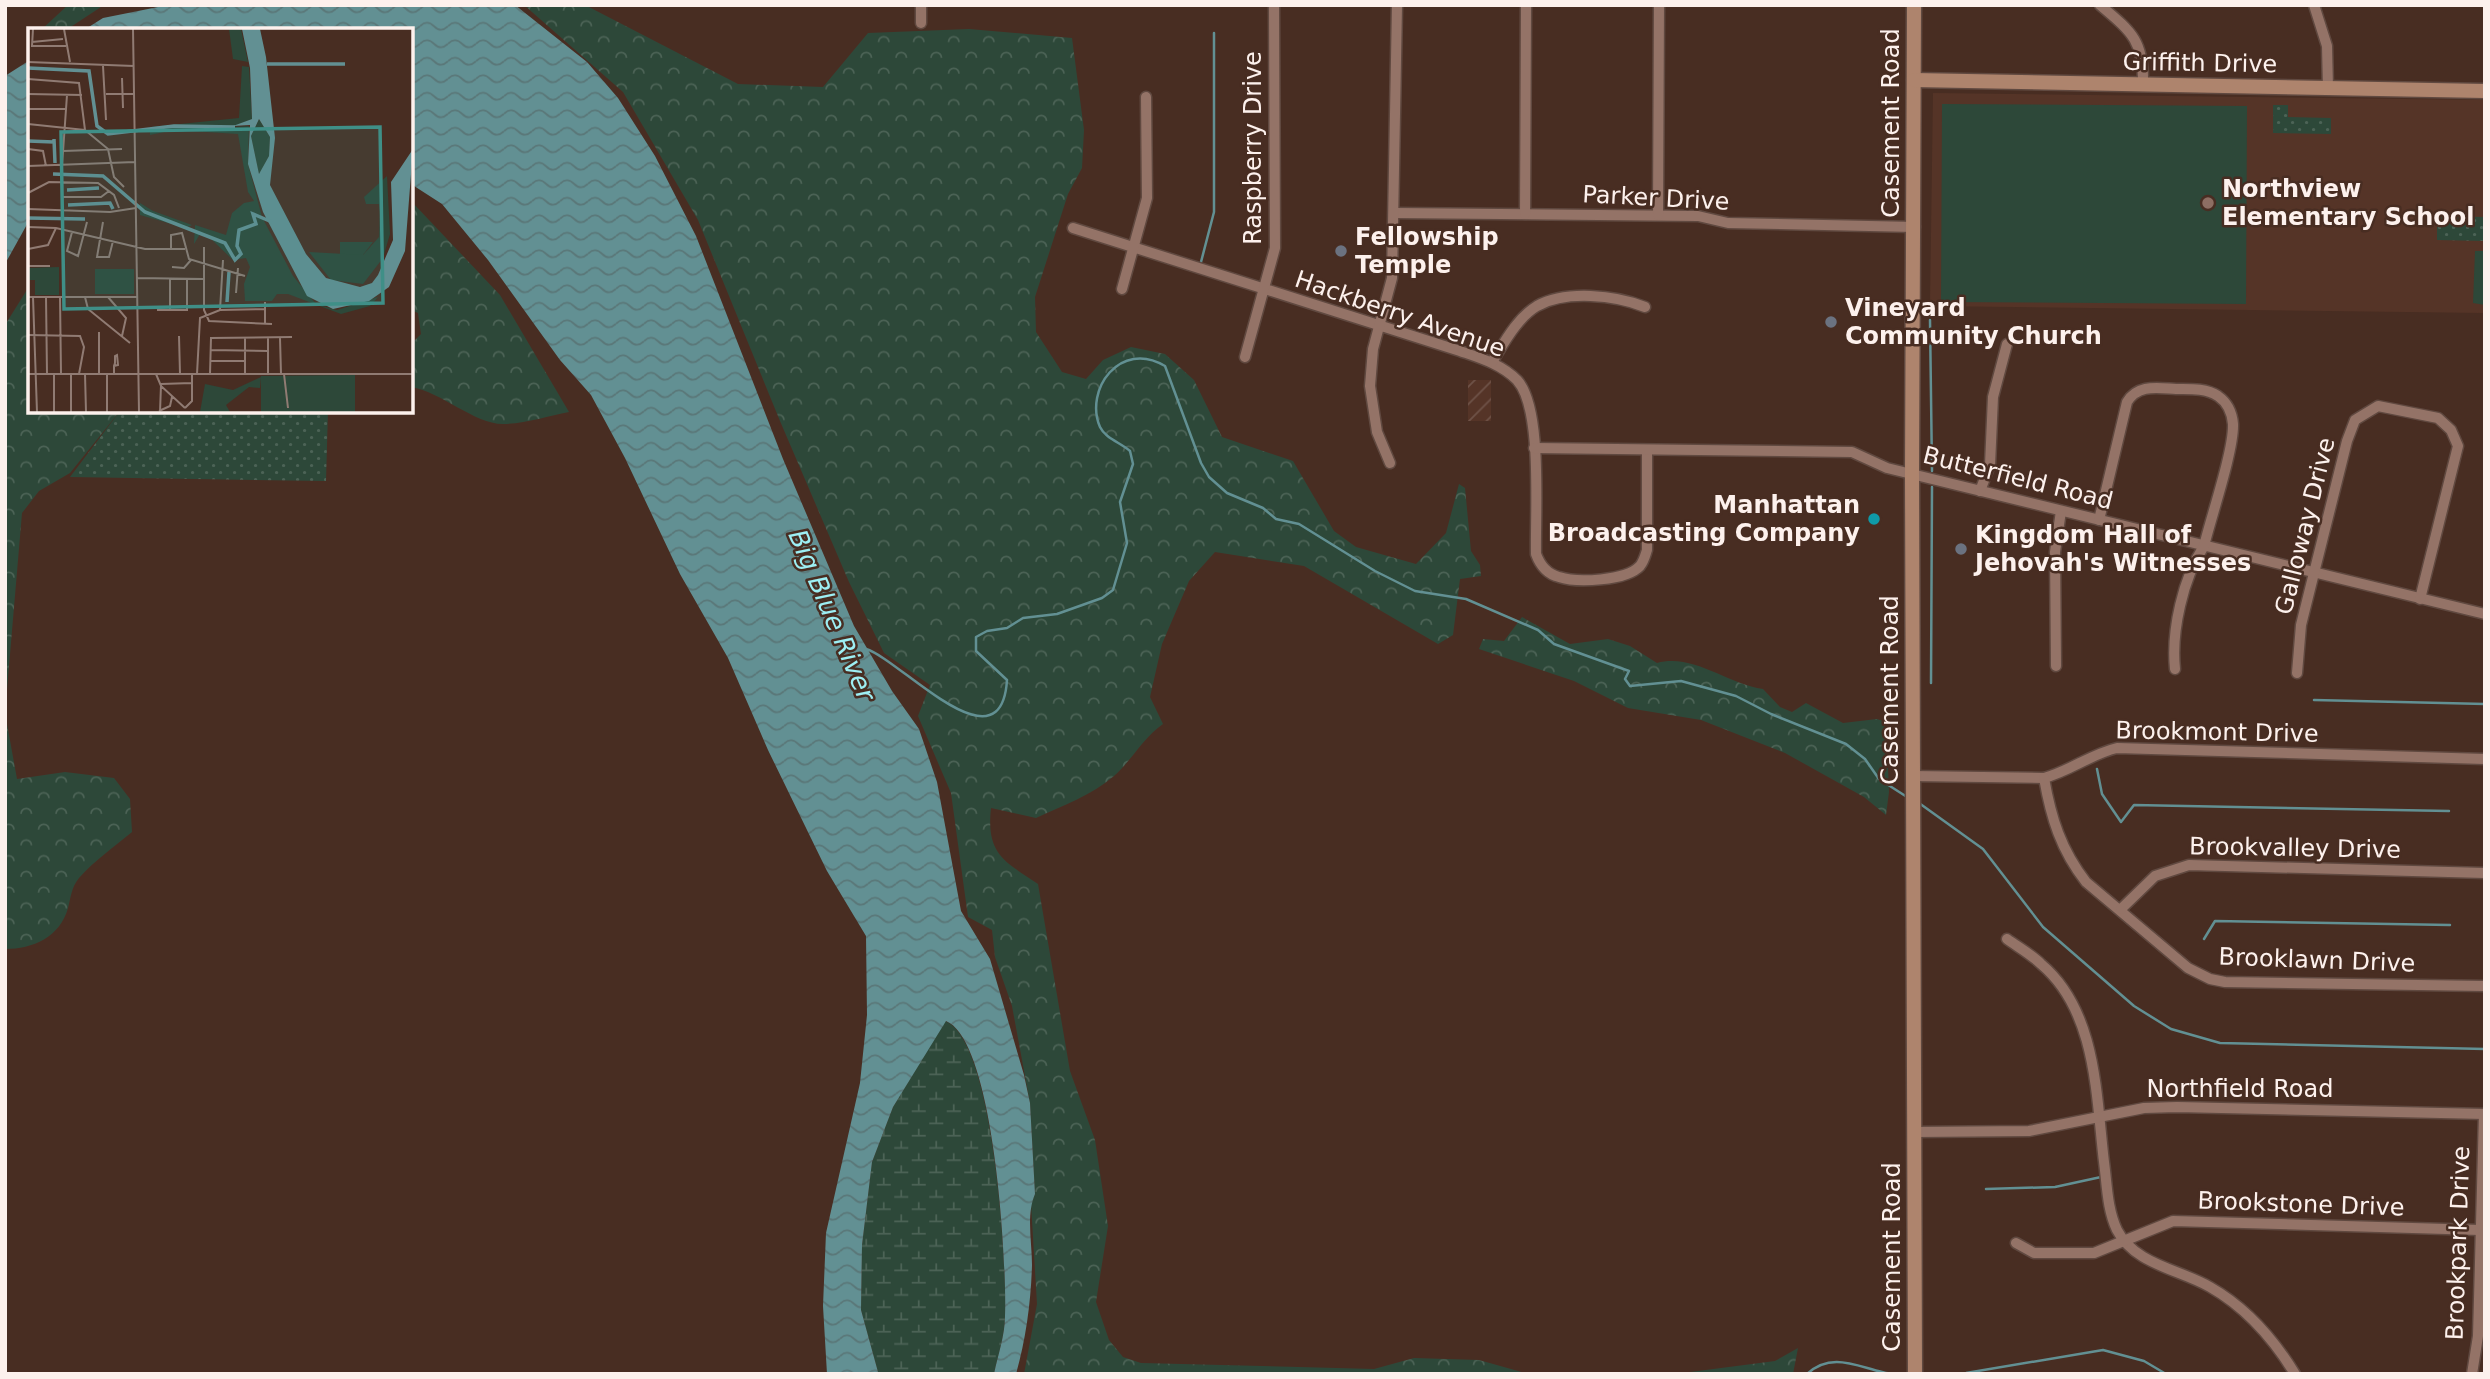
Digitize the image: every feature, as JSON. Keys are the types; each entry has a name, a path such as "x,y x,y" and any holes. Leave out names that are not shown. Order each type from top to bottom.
{"street":[{"path":"921,5 921,23"},
{"name":"Raspberry Drive","path":"1245,357 1275,248 1274,5"},
{"path":"1390,463 1377,432 1370,386 1373,349 1381,328 1392,278 1396,5"},
{"path":"1525,214 1526,5"},
{"path":"1658,215 1659,5"},
{"name":"Casement Road","path":"1914,5 1912,474 1915,1374"},
{"path":"2100,5 2132,33 2140,46 2143,84"},
{"path":"2314,5 2324,28 2328,88"},
{"name":"Griffith Drive","path":"1914,80 2485,91"},
{"path":"1122,289 1147,198 1146,97"},
{"name":"Parker Drive","path":"1395,213 1698,216 1728,223 1915,227"},
{"name":"Hackberry Avenue","path":"1073,228 1492,362 1518,381 1525,392 1533,416 1536,554 1545,569 1560,578 1614,578 1634,571 1643,562 1647,550 1647,450"},
{"path":"1492,362 1525,315 1550,301 1570,298 1623,298 1645,307"},
{"path":"1980,491 1990,465 1993,397 2007,344"},
{"path":"2099,520 2127,402 2132,395 2148,388 2210,392 2230,408 2233,425 2204,545 2195,560 2176,632 2175,669"},
{"name":"Galloway Drive","path":"2297,673 2301,625 2347,441 2355,420 2378,406 2410,411 2446,423 2458,446 2420,599"},
{"name":"Butterfield Road","path":"1534,448 1852,452 1887,468 2485,614"},
{"path":"2056,666 2054,552 2061,511"},
{"name":"Brookmont Drive","path":"1913,783 2044,778 2064,773 2092,757 2117,748 2485,759"},
{"name":"Brooklawn Drive","path":"2044,778 2061,846 2086,882 2188,968 2210,979 2485,986"},
{"name":"Brookvalley Drive","path":"2121,909 2155,876 2189,865 2485,873"},
{"path":"2007,939 2041,963 2059,982 2074,1007 2086,1039 2110,1206 2125,1242 2147,1259 2208,1285 2241,1308 2259,1324 2295,1374"},
{"name":"Northfield Road","path":"1914,1132 2029,1130 2144,1108 2484,1114"},
{"name":"Brookpark Drive","path":"2472,1374 2478,1336 2484,1114"},
{"name":"Brookstone Drive","path":"2016,1243 2034,1253 2094,1253 2174,1222 2480,1230"}],"shaded area":[{"name":"Northview Elementary School","path":"1933,93 2485,100 2485,313 1930,306"},
{"path":"1468,380 1491,380 1491,421 1468,421"}],"green space":[{"path":"68,5 104,5 69,28 43,28"},
{"path":"524,5 585,5 738,84 823,87 868,33 969,29 1072,38 1084,130 1082,168 1068,194 1035,297 1036,332 1062,372 1086,379 1103,360 1131,347 1165,354 1194,380 1222,437 1293,461 1334,531 1356,547 1416,564 1446,533 1459,484 1465,488 1471,551 1480,565 1481,576 1460,579 1453,635 1438,644 1304,566 1215,552 1189,581 1162,644 1150,697 1163,724 1114,776 1087,794 1036,818 991,808 990,824 991,836 1000,855 1038,884 1070,1071 1095,1140 1108,1226 1096,1302 1109,1340 1123,1357 1141,1363 1374,1369 1414,1358 1479,1360 1529,1374 1024,1374 1037,1304 1031,1204 1035,1194 1030,1103 1012,1006 995,957 992,930 968,917 951,793 918,716 930,685 884,653 849,582 698,220 623,92"},
{"path":"1942,104 2247,106 2246,304 1941,302"},
{"path":"2273,105 2288,105 2288,117 2331,118 2331,134 2273,133"},
{"path":"413,203 500,295 569,412 519,423 492,423 413,388 413,342 421,334 418,313 413,311"},
{"path":"2437,216 2485,217 2485,241 2437,240"},
{"path":"2475,251 2485,251 2485,305 2473,303"},
{"path":"28,288 28,413 118,413 70,473 39,491 22,513 5,713 5,325"},
{"path":"118,413 328,413 326,481 70,477"},
{"path":"1522,617 1570,644 1608,639 1630,646 1657,663 1684,662 1763,689 1780,707 1792,712 1806,703 1843,723 1877,719 1886,722 1889,792 1886,815 1864,797 1785,753 1701,720 1628,708 1574,681 1479,649 1483,639 1504,641"},
{"path":"5,713 17,779 65,772 114,778 130,799 132,832 79,878 64,918 52,934 26,947 5,949"},
{"path":"945,1021 962,1037 975,1068 986,1109 1000,1205 1005,1289 1003,1337 994,1374 881,1374 878,1372 861,1310 862,1245 872,1162 893,1107"},
{"path":"1798,1348 1793,1374 1675,1374 1775,1361"}],"water":[{"name":"Big Blue River","path":"168,5 515,5 587,62 618,98 655,156 696,236 783,459 854,626 892,691 919,729 937,782 961,911 990,959 1030,1103 1035,1194 1030,1220 1032,1265 1025,1334 1016,1374 994,1374 1004,1330 1004,1252 995,1157 987,1110 976,1068 963,1037 946,1021 893,1107 872,1162 862,1245 861,1310 878,1372 881,1374 827,1374 823,1306 826,1233 860,1083 867,1015 866,936 827,871 768,750 728,658 680,574 625,458 591,395 560,360 488,260 442,204 413,185 413,28 87,28 103,18"},
{"path":"28,61 28,223 5,264 5,76"}],"waterway":[{"path":"1201,262 1214,212 1214,33"},
{"path":"1930,320 1932,471"},
{"name":"Big Blue River","path":"866,649 882,657 947,703 969,714 987,716 1001,706 1007,680 976,651 976,637 987,631 1007,628 1023,618 1057,614 1102,598 1113,590 1127,543 1120,502 1133,464 1130,451 1102,431 1096,413 1097,398 1110,372 1120,364 1134,359 1149,359 1165,366 1201,463 1209,477 1227,493 1263,508 1276,519 1299,524 1375,571 1415,591 1466,599 1538,630 1554,644 1629,671 1625,679 1630,686 1681,681 1736,696 1771,714 1846,744 1865,759 1879,779 1907,797"},
{"path":"1931,683 1932,487"},
{"path":"2314,700 2485,704"},
{"path":"2097,769 2102,794 2121,822 2134,805 2449,811"},
{"path":"1919,803 1983,849 2043,927 2134,1006 2171,1029 2220,1043 2485,1049"},
{"path":"2204,939 2215,921 2450,925"},
{"path":"1986,1189 2055,1187 2101,1177"},
{"path":"1921,1374 1966,1373 2103,1350 2144,1361 2166,1374"},
{"path":"1807,1374 1816,1367 1834,1362 1889,1374 1911,1374"}],"place":[{"name":"Northview Elementary School","path":"2208,203"},
{"name":"Fellowship Temple","path":"1341,251"},
{"name":"Vineyard Community Church","path":"1831,322"},
{"name":"Manhattan Broadcasting Company","path":"1874,519"},
{"name":"Kingdom Hall of Jehovah's Witnesses","path":"1961,549"}]}
